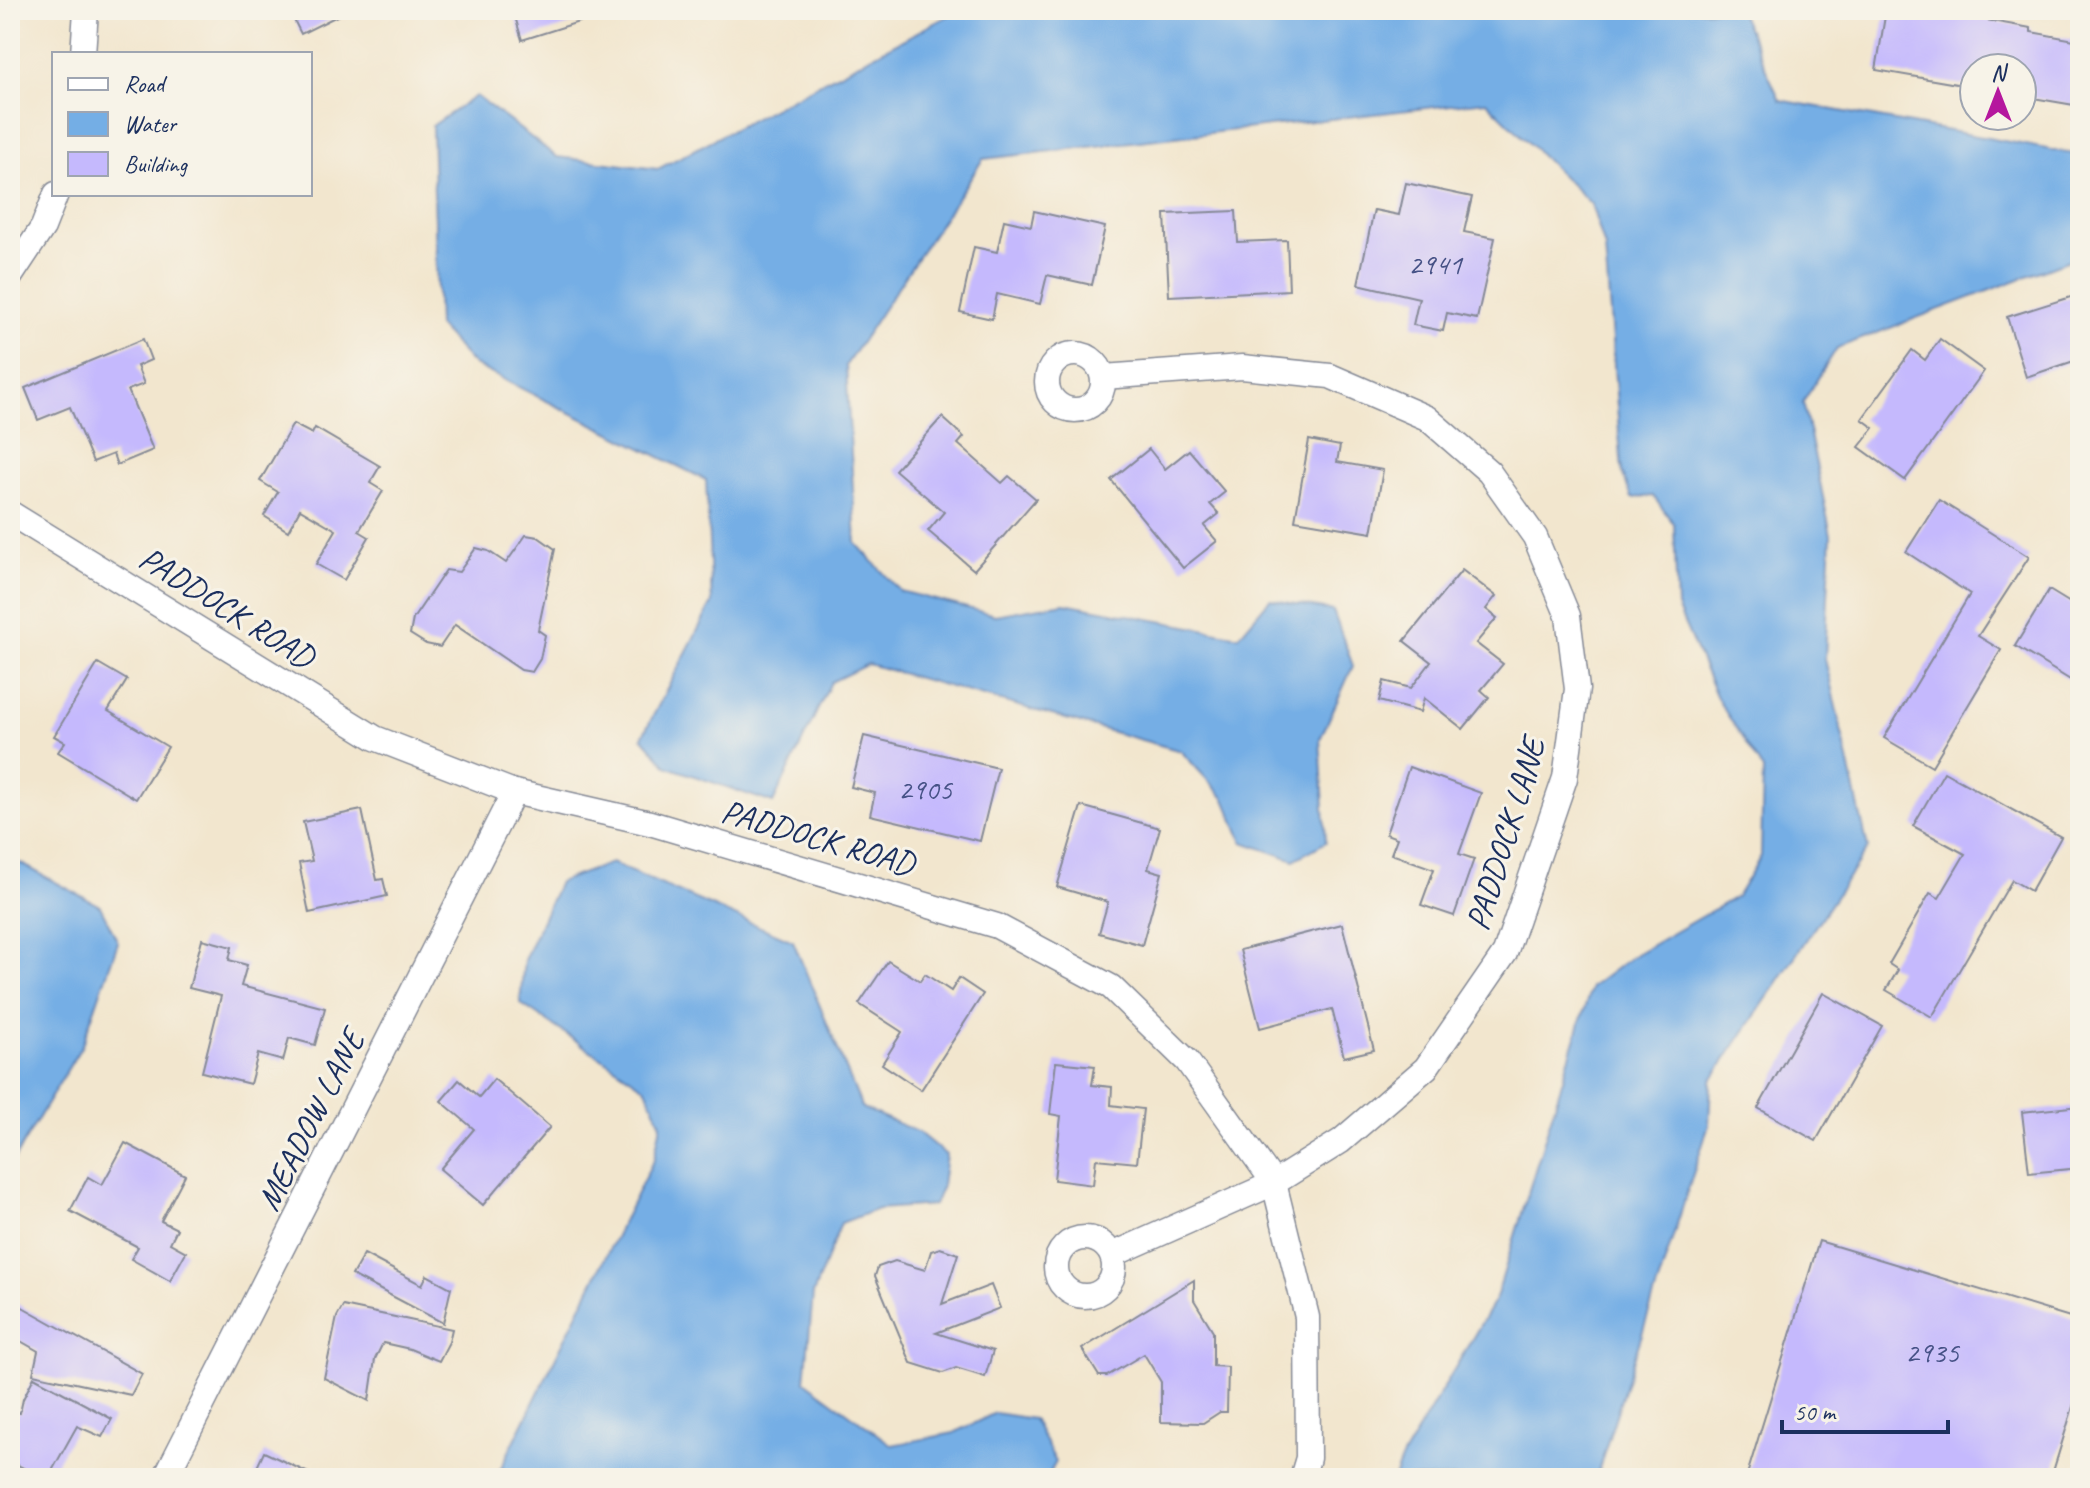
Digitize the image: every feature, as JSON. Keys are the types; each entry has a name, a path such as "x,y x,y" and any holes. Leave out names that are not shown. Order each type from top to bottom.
{"street":[{"path":"83,52 86,10"},
{"path":"10,277 43,227 55,196"},
{"name":"PADDOCK LANE","path":"1103,377 1242,367 1330,376 1427,418 1489,472 1535,537 1568,616 1577,689 1565,778 1505,953 1426,1068 1341,1141 1274,1183 1112,1255"},
{"name":"PADDOCK ROAD","path":"10,513 375,738 514,792 650,823 997,926 1111,987 1187,1061 1274,1183 1307,1317 1308,1458 1302,1478"},
{"name":"MEADOW LANE","path":"165,1478 514,792"}],"water":[{"path":"959,10 1739,10 1780,100 2080,155 2080,256 1837,348 1803,402 1831,535 1825,659 1868,848 1711,1081 1709,1124 1596,1478 1394,1478 1401,1460 1496,1298 1591,987 1631,957 1737,896 1761,856 1763,770 1718,700 1677,607 1674,524 1653,496 1632,498 1622,472 1605,248 1591,204 1486,101 983,159 846,365 856,543 900,591 995,615 1064,603 1239,636 1270,599 1333,611 1353,666 1320,739 1326,842 1294,860 1243,842 1225,799 1181,751 868,664 831,682 773,803 668,767 642,737 712,603 706,480 474,365 438,326 432,126 476,96 557,157 658,169"},
{"path":"20,863 100,906 118,942 82,1045 10,1166 10,870"},
{"path":"611,863 793,941 862,1108 918,1132 946,1155 942,1185 934,1205 878,1209 841,1223 813,1294 805,1381 892,1445 954,1433 995,1413 1033,1419 1056,1462 1047,1478 496,1478 654,1159 661,1124 646,1088 520,1003 524,960 559,882"}],"building":[{"path":"289,10 349,10 301,34"},
{"path":"513,10 604,10 604,14 522,40"},
{"path":"1886,10 1931,10 2031,28 2031,32 2080,41 2080,106 2038,99 2038,52 1958,52 1958,84 1876,70"},
{"path":"1406,183 1472,197 1464,232 1495,238 1477,319 1447,313 1443,331 1413,325 1419,298 1358,284 1374,210 1399,215"},
{"path":"1034,211 1105,227 1092,285 1047,275 1040,304 997,294 992,319 960,312 974,247 997,252 1004,220 1031,226"},
{"path":"1236,211 1238,242 1287,240 1289,290 1169,296 1165,214"},
{"path":"2080,294 2080,359 2026,377 2007,317"},
{"path":"143,339 151,360 137,366 144,384 128,390 153,450 117,465 113,454 93,462 70,407 38,420 25,388"},
{"path":"1940,339 1984,371 1905,480 1859,447 1874,428 1862,419 1912,350 1925,360"},
{"path":"942,417 964,437 958,444 1002,483 1009,476 1036,499 974,570 928,531 944,512 895,470"},
{"path":"293,424 312,434 315,428 380,466 370,483 383,491 359,531 369,537 344,580 316,564 336,530 300,509 288,531 264,516 278,492 260,481"},
{"path":"1309,440 1340,446 1337,462 1383,470 1372,533 1295,520"},
{"path":"1149,449 1165,469 1189,450 1225,492 1210,504 1219,514 1204,526 1217,541 1183,568 1111,480"},
{"path":"1939,500 2029,557 1978,636 2001,650 1932,766 1884,738 1970,594 1906,552"},
{"path":"526,535 538,537 555,549 538,630 545,635 540,659 532,672 521,670 455,625 440,647 426,644 410,634 413,619 446,570 459,572 476,548 488,551 506,563"},
{"path":"1462,570 1496,596 1486,609 1497,618 1476,643 1503,664 1481,690 1489,697 1463,729 1424,698 1420,712 1379,701 1384,681 1411,688 1431,662 1404,641"},
{"path":"2049,590 2080,609 2080,686 2015,646"},
{"path":"98,663 127,680 108,711 168,747 136,799 58,752 65,742 54,736"},
{"path":"864,736 998,768 980,841 870,815 875,793 851,787"},
{"path":"1409,767 1481,793 1459,854 1474,859 1454,916 1421,905 1434,869 1391,854 1397,838 1386,834"},
{"path":"1944,772 2061,837 2031,891 2012,880 1932,1017 1886,990 1898,970 1889,964 1930,893 1939,898 1965,854 1913,826"},
{"path":"1081,806 1160,828 1148,869 1162,873 1142,945 1099,933 1108,902 1057,887"},
{"path":"362,810 377,880 383,879 387,896 309,913 299,863 312,861 303,822"},
{"path":"1342,924 1374,1050 1344,1057 1332,1009 1260,1028 1240,950"},
{"path":"202,939 232,947 229,960 247,965 241,986 325,1008 315,1045 289,1038 283,1061 258,1054 250,1084 202,1072 221,996 189,988"},
{"path":"888,961 920,981 925,974 951,991 959,978 983,994 921,1090 882,1064 902,1032 859,1004"},
{"path":"1823,993 1882,1026 1816,1141 1758,1108"},
{"path":"1056,1062 1095,1066 1092,1085 1112,1087 1111,1105 1143,1109 1137,1163 1096,1159 1093,1185 1054,1180 1061,1116 1050,1114"},
{"path":"494,1079 550,1127 483,1205 440,1169 474,1129 441,1101 459,1080 479,1097"},
{"path":"2080,1106 2080,1168 2029,1173 2022,1112"},
{"path":"125,1143 185,1175 161,1221 177,1229 170,1243 186,1252 170,1281 131,1259 138,1247 70,1211 88,1177 102,1185"},
{"path":"1819,1241 2080,1320 2080,1384 2051,1478 1746,1478"},
{"path":"940,1248 958,1254 942,1304 991,1285 1000,1308 936,1333 993,1351 985,1377 956,1368 943,1373 911,1363 875,1276 878,1267 895,1261 925,1270 931,1251"},
{"path":"364,1254 422,1285 427,1275 451,1288 443,1323 352,1275"},
{"path":"1194,1280 1194,1300 1213,1331 1213,1366 1228,1367 1227,1412 1220,1412 1203,1423 1161,1422 1161,1382 1144,1354 1107,1376 1099,1376 1082,1349"},
{"path":"10,1300 142,1374 131,1395 33,1374 38,1351 10,1335"},
{"path":"343,1306 452,1329 449,1342 439,1361 410,1349 383,1343 375,1359 369,1401 324,1378 337,1317"},
{"path":"34,1377 112,1419 102,1437 77,1426 48,1478 42,1478 10,1461 14,1445 10,1443 10,1411 20,1413"},
{"path":"264,1452 319,1478 252,1478"}]}
